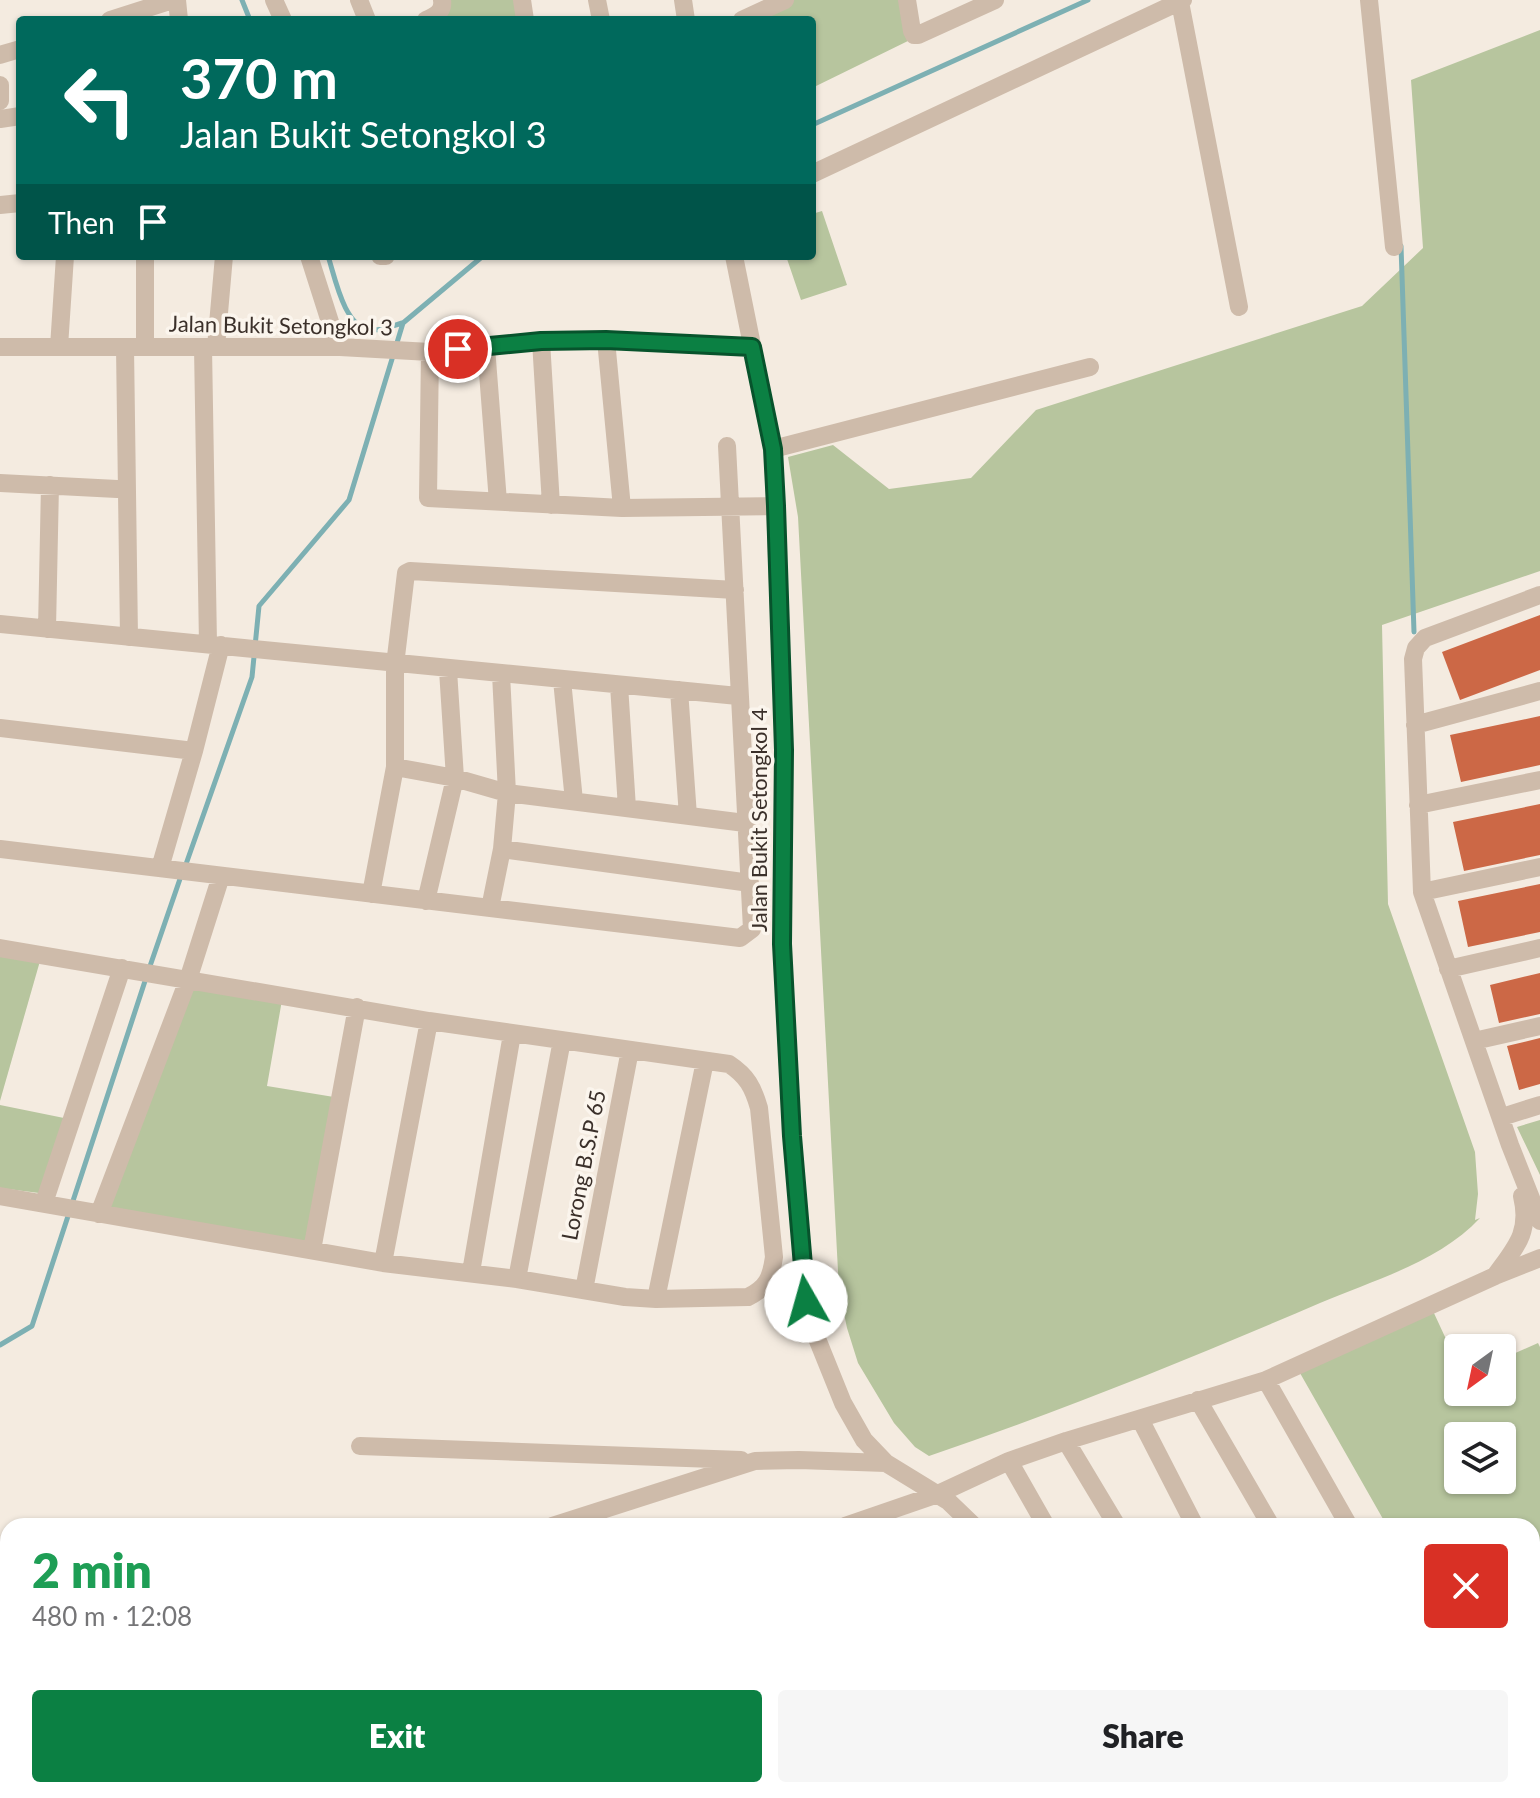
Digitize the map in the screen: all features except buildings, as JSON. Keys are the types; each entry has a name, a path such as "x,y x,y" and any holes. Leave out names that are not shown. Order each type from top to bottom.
{"street":[{"path":"123,16 175,0"},
{"path":"751,16 785,0"},
{"path":"907,0 914,35 995,0"},
{"path":"1369,0 1394,247"},
{"path":"816,172 1182,1 1239,307"},
{"path":"0,85 0,101"},
{"path":"59,347 65,260"},
{"path":"145,260 145,347"},
{"path":"162,868 194,751 217,645 210,347 223,260"},
{"path":"310,260 339,347"},
{"name":"Jalan Bukit Setongkol 4","path":"735,260 773,449 784,750 782,944 790,1108 806,1301 843,1403 864,1440 886,1463"},
{"path":"606,340 622,508"},
{"name":"Jalan Bukit Setongkol 3","path":"0,347 339,347 430,352 541,341 606,340 752,347"},
{"path":"541,341 551,505"},
{"path":"125,347 129,637"},
{"path":"486,347 498,502"},
{"path":"430,352 426,494 431,499 622,508 776,506"},
{"path":"773,449 1090,367"},
{"path":"0,849 740,938 752,929 727,446"},
{"path":"0,483 125,487"},
{"path":"47,629 50,485"},
{"path":"371,894 395,767 395,665 405,576 410,571 735,590"},
{"path":"1495,1276 1519,1242 1526,1215 1502,1117 1422,892 1413,659 1425,638 1540,595"},
{"path":"0,624 278,650 395,665 738,696"},
{"path":"426,901 455,778 448,670"},
{"path":"490,908 502,849 507,793 501,674"},
{"path":"562,680 574,801"},
{"path":"619,685 627,808"},
{"path":"679,690 688,816"},
{"path":"1415,725 1540,691"},
{"path":"0,728 194,751"},
{"path":"395,767 455,778 507,793 745,823"},
{"path":"1418,805 1540,780"},
{"path":"502,849 750,883"},
{"path":"1422,892 1540,867"},
{"path":"93,1213 188,980 216,875"},
{"path":"0,948 429,1021 729,1064 745,1075 754,1089 759,1108 774,1257 772,1271 761,1291 748,1297 625,1297 471,1272 383,1263 0,1196"},
{"path":"1448,969 1540,948"},
{"path":"52,1205 122,968"},
{"path":"312,1250 357,1007"},
{"path":"383,1263 429,1021"},
{"path":"1474,1041 1540,1026"},
{"path":"471,1272 512,1034"},
{"path":"517,1279 562,1040"},
{"name":"Lorong B.S.P 65","path":"584,1290 630,1050"},
{"path":"656,1299 705,1061"},
{"path":"1502,1117 1540,1105"},
{"path":"1510,1145 1537,1203 1540,1221"},
{"path":"868,1518 938,1494 1009,1461 1066,1441 1266,1380 1540,1258"},
{"path":"1266,1380 1344,1518"},
{"path":"1198,1400 1266,1518"},
{"path":"1140,1419 1191,1518"},
{"path":"1066,1441 1112,1518"},
{"path":"360,1446 886,1463 938,1494 965,1518"},
{"path":"599,1518 755,1461"},
{"path":"1009,1461 1041,1518"}],"green space":[{"path":"449,0 516,0 518,16 437,16"},
{"path":"792,0 904,0 912,39 816,86 816,16 758,16"},
{"path":"1540,30 1540,571 1382,625 1388,904 1475,1152 1478,1194 1475,1220 1480,1218 1445,1247 1384,1278 1126,1383 929,1456 915,1447 894,1423 858,1363 839,1290 798,517 788,457 833,445 889,489 971,478 1036,410 1362,306 1423,248 1411,80"},
{"path":"822,211 847,285 801,300 787,260 816,260 816,213"},
{"path":"0,948 42,954 0,1101"},
{"path":"192,989 282,1000 267,1086 340,1098 312,1250 99,1214"},
{"path":"0,1105 64,1118 39,1193 0,1188"},
{"path":"1540,1120 1540,1175 1517,1127"},
{"path":"1433,1311 1444,1335 1444,1406 1516,1406 1516,1353 1538,1343 1540,1518 1382,1518 1296,1366"}],"waterway":[{"path":"242,0 248,16"},
{"path":"816,123 1088,0"},
{"path":"1401,246 1414,632"},
{"path":"329,260 342,300 354,321 371,330 402,323"},
{"path":"185,867 252,677 259,606 349,500 403,323 478,260"},
{"path":"149,969 181,876"},
{"path":"0,1345 32,1326 146,978"}],"route":[{"path":"458,349 541,341 606,340 752,347 773,449 784,750 782,944 792,1136 806,1301"}]}
